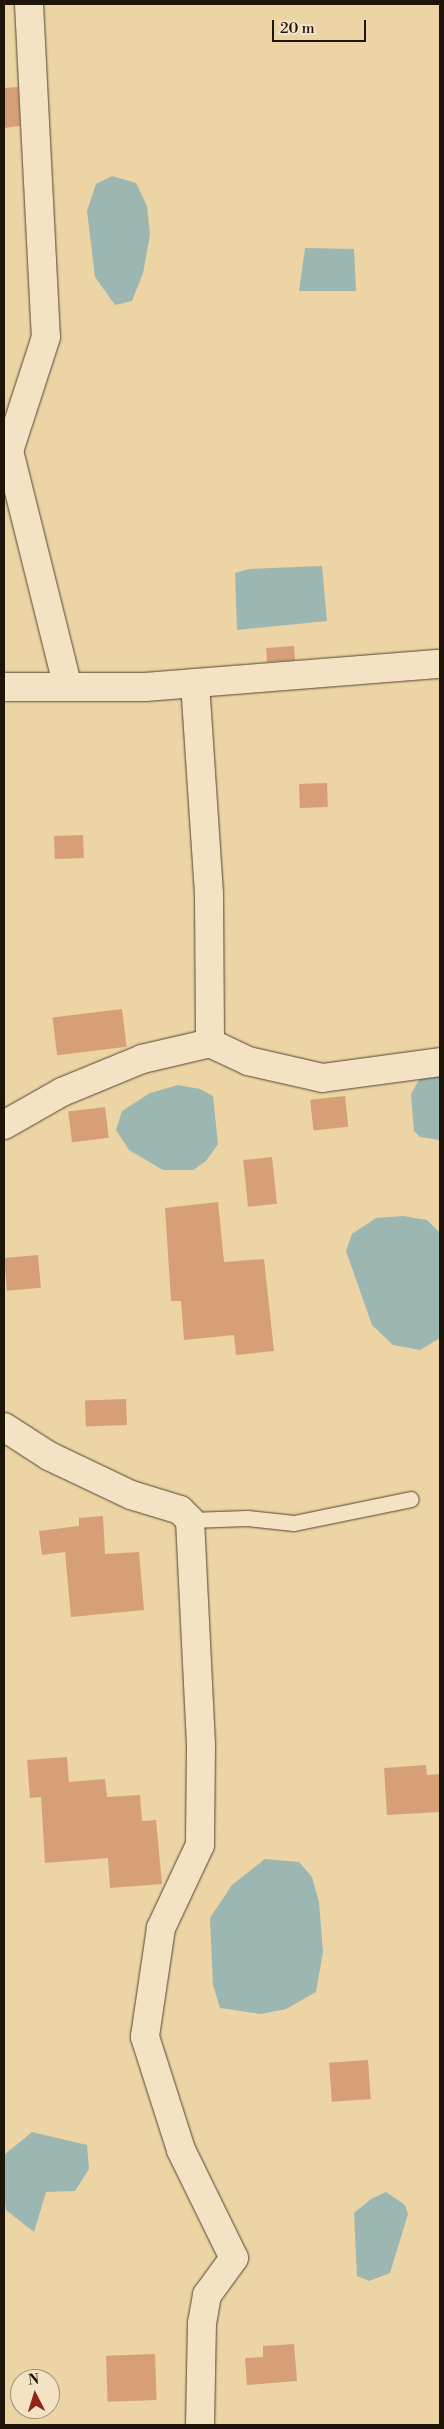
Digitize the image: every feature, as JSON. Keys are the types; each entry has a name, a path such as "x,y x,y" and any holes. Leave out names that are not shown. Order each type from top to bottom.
{"street":[{"path":"29,4 46,337 9,451 68,687"},
{"path":"4,688 144,687 440,664"},
{"path":"195,683 209,894 210,1043"},
{"path":"4,1125 62,1092 142,1059 210,1043 248,1061 322,1078 440,1062"},
{"path":"4,1427 49,1456 131,1495 180,1510 190,1520 201,1746 200,1845 161,1928 145,2037 181,2150 234,2258 207,2295 202,2322 200,2425"}],"lane":[{"path":"190,1520 248,1518 294,1523 411,1499"}],"water":[{"path":"112,176 136,183 147,206 150,235 143,273 132,301 115,305 95,277 87,211 96,184"},
{"path":"305,248 354,249 356,291 299,291"},
{"path":"322,566 327,621 237,630 235,573 249,569"},
{"path":"440,1075 440,1140 420,1137 414,1131 411,1094 420,1078"},
{"path":"178,1085 200,1089 213,1096 218,1144 206,1161 193,1170 163,1170 129,1150 116,1130 122,1111 150,1093"},
{"path":"403,1216 427,1220 440,1233 440,1338 420,1350 393,1345 372,1325 346,1251 352,1234 376,1218"},
{"path":"265,1859 299,1862 312,1877 319,1902 323,1952 316,1992 286,2009 261,2014 220,2008 213,1985 210,1918 232,1885"},
{"path":"32,2132 87,2145 89,2169 75,2191 46,2192 34,2232 6,2210 4,2195 4,2155"},
{"path":"386,2192 405,2205 408,2214 390,2273 369,2281 357,2276 354,2213 371,2199"}],"building":[{"path":"18,87 20,126 4,128 4,88"},
{"path":"294,646 295,660 267,662 266,648"},
{"path":"327,783 328,807 300,808 299,784"},
{"path":"83,835 84,858 55,859 54,836"},
{"path":"122,1009 127,1047 57,1055 53,1018"},
{"path":"345,1096 348,1127 313,1130 310,1100"},
{"path":"105,1107 109,1138 72,1142 68,1112"},
{"path":"272,1157 277,1204 248,1207 243,1160"},
{"path":"218,1202 224,1262 264,1259 274,1351 236,1355 234,1335 184,1340 181,1301 171,1301 165,1208"},
{"path":"38,1255 41,1288 7,1291 4,1258"},
{"path":"126,1399 127,1425 86,1426 85,1400"},
{"path":"103,1516 105,1554 139,1552 144,1610 71,1617 65,1552 42,1555 39,1531 79,1526 79,1518"},
{"path":"67,1757 69,1782 105,1779 107,1797 140,1795 142,1821 156,1820 162,1884 110,1888 108,1858 45,1863 41,1797 30,1798 27,1760"},
{"path":"426,1765 427,1775 440,1774 440,1812 387,1815 384,1768"},
{"path":"368,2060 371,2099 332,2102 329,2063"},
{"path":"294,2344 297,2381 247,2385 245,2358 263,2357 263,2346"},
{"path":"155,2354 157,2400 108,2402 106,2356"}]}
